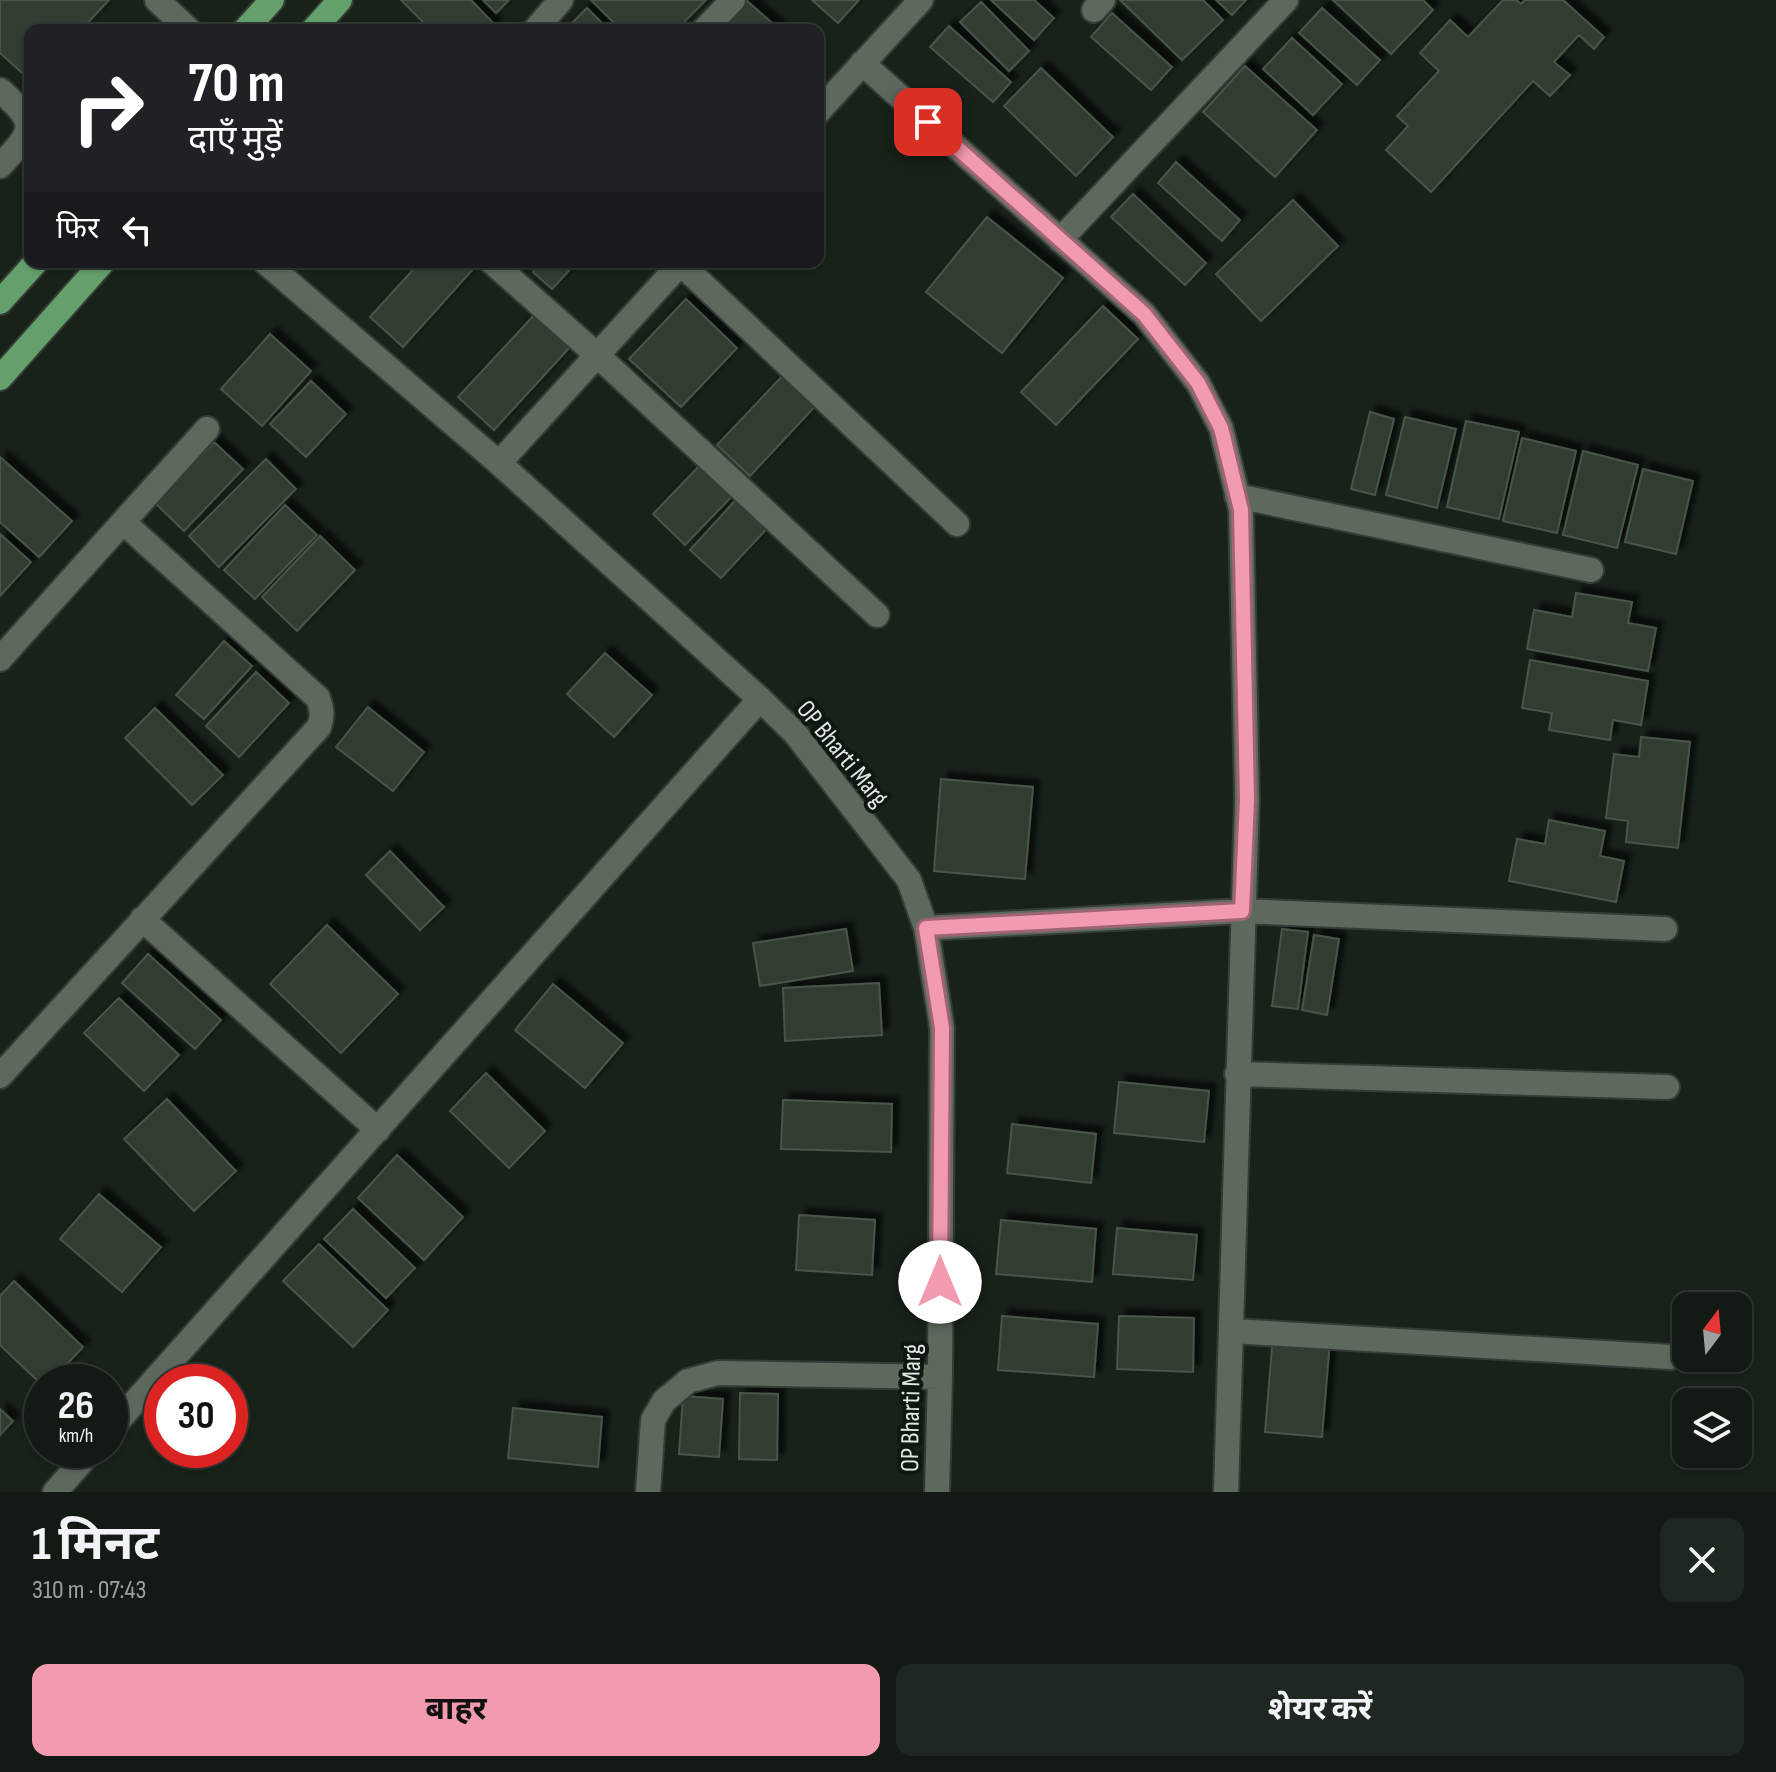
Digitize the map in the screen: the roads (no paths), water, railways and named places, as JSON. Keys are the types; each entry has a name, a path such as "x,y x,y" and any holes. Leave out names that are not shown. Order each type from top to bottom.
{"main road":[{"path":"250,24 272,0"},
{"path":"318,24 340,0"},
{"path":"0,302 31,268"},
{"path":"0,378 98,268"}],"street":[{"path":"157,0 183,24"},
{"path":"540,24 561,0"},
{"path":"710,24 733,0"},
{"path":"824,105 921,0"},
{"path":"1060,240 1286,0"},
{"path":"862,63 1144,314 1198,383 1221,428 1241,510 1247,800 1226,1492"},
{"path":"0,90 24,115"},
{"path":"0,166 24,141"},
{"name":"OP Bharti Marg","path":"272,268 499,463 760,699 795,733 909,880 926,928 942,1028 937,1492"},
{"path":"499,268 877,615"},
{"path":"499,463 675,268"},
{"path":"686,268 957,524"},
{"path":"0,659 207,429"},
{"path":"1237,496 1591,570"},
{"path":"0,1076 319,727 322,719 318,698 123,522"},
{"path":"128,1410 760,699"},
{"path":"926,928 1242,911 1665,929"},
{"path":"142,919 378,1130"},
{"path":"1237,1074 1667,1087"},
{"path":"1232,1331 1671,1357"},
{"path":"648,1492 653,1420 664,1401 688,1381 718,1373 940,1377"},
{"path":"55,1492 76,1468"}]}
